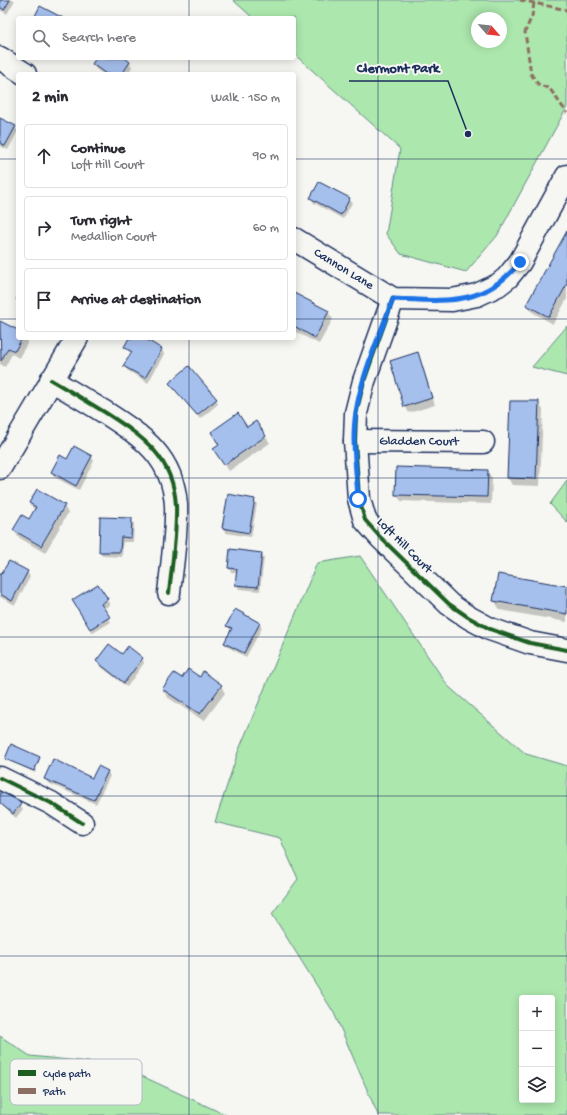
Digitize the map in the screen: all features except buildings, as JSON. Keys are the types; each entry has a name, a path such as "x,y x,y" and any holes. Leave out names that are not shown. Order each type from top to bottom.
{"street":[{"path":"0,58 22,72"},
{"path":"393,299 452,300 477,295 498,285 507,278 520,262 567,176"},
{"name":"Cannon Lane","path":"296,240 393,299"},
{"name":"Loft Hill Court","path":"393,299 358,401 356,413 355,441 358,499 365,520 380,537 449,604 468,617 490,629 530,644 567,650"},
{"path":"0,468 76,340"},
{"path":"51,380 134,431 155,450 166,466 172,484 176,506 169,593"},
{"name":"Gladden Court","path":"355,441 484,442"},
{"path":"0,778 51,803 82,823"}],"green space":[{"path":"233,0 567,0 567,107 497,236 466,272 401,254 386,234 400,149 296,56 296,16 251,16"},
{"path":"567,326 567,376 532,367"},
{"path":"567,481 567,522 550,504"},
{"path":"360,556 448,686 526,754 567,766 567,1115 378,1115 334,1013 272,914 298,879 280,838 215,822 238,752 317,563"},
{"path":"0,1036 30,1056 59,1059 10,1059 10,1105 142,1105 142,1076 226,1115 0,1115"}],"marked path":[{"path":"520,0 567,10"},
{"path":"534,3 532,16 525,32 531,74 538,84 550,89 567,113"}],"cycle path":[{"path":"393,299 364,381 356,413 355,441 359,499 365,520 380,537 449,604 468,617 490,629 530,643 567,650"},
{"path":"51,380 106,413 132,431 144,440 162,461 174,488 176,505 175,538 169,593"},
{"path":"0,778 51,803 82,823"}],"place":[{"name":"Clermont Park","path":"468,134"}],"route":[{"path":"358,499 354,427 356,413 364,381 393,299 452,300 477,295 498,285 507,278 520,262"}]}
